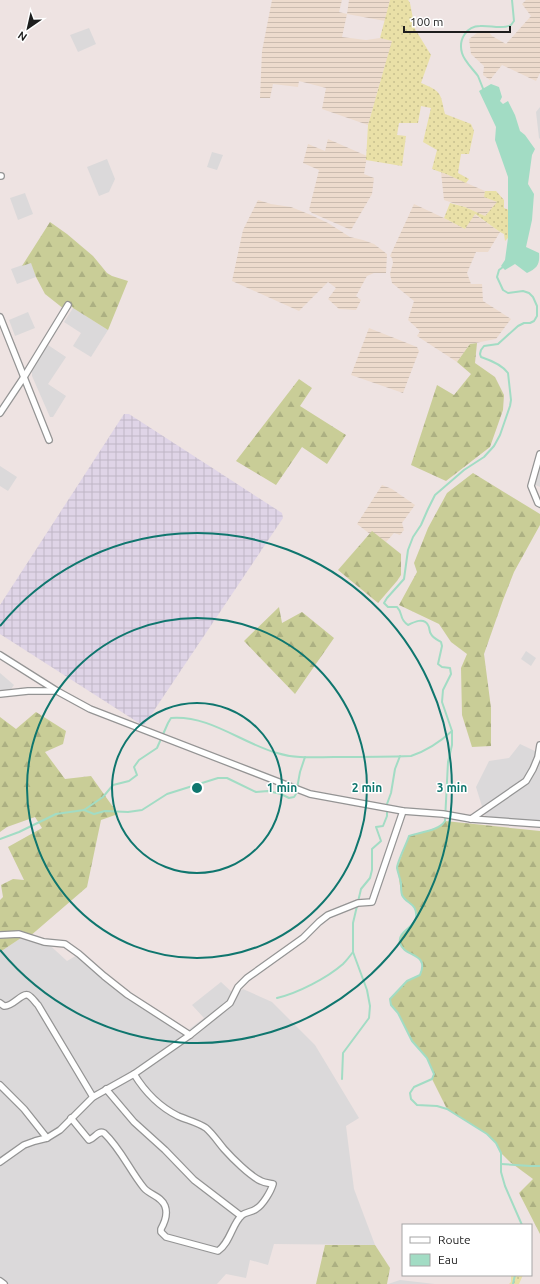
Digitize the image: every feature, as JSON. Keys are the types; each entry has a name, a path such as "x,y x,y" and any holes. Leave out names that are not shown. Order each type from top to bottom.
{"street":[{"path":"0,413 68,305"},
{"path":"0,317 49,440"},
{"path":"540,454 531,486 538,503 540,504"},
{"path":"0,655 57,691 90,709 310,794 403,811 443,814 471,819 540,824"},
{"path":"0,694 28,690 57,691"},
{"path":"471,819 526,781 533,770 538,757 540,745"},
{"path":"0,1153 2,1160 24,1145 47,1138 60,1130 93,1097 134,1074 190,1035 230,1003 242,982 303,938 328,915 358,903 372,902 403,811"},
{"path":"0,935 19,934 44,942 65,944 128,995 190,1035"},
{"path":"0,1002 4,1006 7,1006 24,995 29,995 33,999 93,1097"},
{"path":"71,1118 89,1140 99,1133 104,1133 126,1161 144,1188 161,1200 165,1206 166,1217 161,1232 166,1237 218,1251 223,1247 241,1216 256,1210 260,1206 271,1191 273,1184 262,1181 244,1169 229,1155 207,1129 178,1116 157,1102 141,1086 134,1074"},
{"path":"0,1085 24,1109 47,1138"},
{"path":"106,1089 134,1122 165,1150 194,1180 241,1216"},
{"path":"0,1281 4,1284"}],"shaded area":[{"path":"272,0 342,0 339,12 347,14 342,37 366,40 380,38 393,41 368,125 322,109 326,88 299,81 298,87 273,84 270,98 260,98 262,51"},
{"path":"349,0 390,0 385,21 347,14"},
{"path":"390,0 408,0 410,3 415,29 431,55 421,83 437,91 441,97 445,114 471,124 474,131 469,154 461,154 458,173 469,179 466,183 432,169 437,150 423,142 431,108 421,106 418,123 399,123 397,135 406,136 402,166 366,160 368,125 392,41 380,38"},
{"path":"526,0 540,0 540,73 536,81 502,65 490,80 483,75 484,66 471,54 469,39 477,33 488,31 492,36 506,44 531,16 522,4"},
{"path":"89,28 96,44 78,52 70,35"},
{"path":"540,107 540,139 536,112"},
{"path":"328,139 367,156 364,174 374,178 372,194 351,230 312,213 309,210 319,170 303,163 308,144 325,151"},
{"path":"212,152 223,155 217,170 207,167"},
{"path":"107,159 115,179 109,192 99,196 87,167"},
{"path":"441,172 485,191 484,197 498,202 485,216 444,200"},
{"path":"485,191 496,191 504,200 504,208 509,210 508,238 505,241 504,234 475,214 465,229 444,218 450,203 465,207 485,216 497,202 484,197"},
{"path":"25,193 33,214 18,220 10,198"},
{"path":"258,200 271,204 291,207 328,223 350,237 374,244 387,254 386,273 374,273 367,276 356,296 361,300 356,310 339,309 328,299 336,288 328,282 299,311 232,281 243,230"},
{"path":"414,204 465,229 474,214 500,232 488,252 476,252 467,273 471,284 482,284 483,301 511,319 496,339 470,344 457,362 417,336 420,331 408,320 414,301 392,283 390,274 393,263 390,256"},
{"path":"31,262 36,277 17,284 11,269"},
{"path":"73,308 108,330 91,357 73,346 81,333 64,322"},
{"path":"28,312 35,328 15,336 9,320"},
{"path":"369,328 417,347 419,351 403,393 351,375"},
{"path":"48,345 66,357 48,384 66,396 53,417 50,417 32,376 32,369"},
{"path":"124,414 129,414 282,513 283,518 145,724 142,725 0,634 0,605"},
{"path":"540,459 540,487 533,484"},
{"path":"0,466 17,477 8,491 0,486"},
{"path":"382,485 392,489 415,505 402,523 404,530 400,535 394,533 386,542 372,532 370,534 357,524"},
{"path":"526,651 536,658 531,666 521,659"},
{"path":"0,673 14,685 5,697 0,697"},
{"path":"520,744 537,752 540,749 540,824 485,816 476,787 489,761 509,758"},
{"path":"24,936 34,939 43,939 67,961 79,954 104,976 187,1031 204,1018 192,1005 221,982 235,995 243,989 272,1002 315,1045 359,1118 346,1126 349,1150 354,1189 375,1245 274,1244 268,1265 250,1260 246,1278 226,1274 217,1284 0,1284 0,952"},
{"path":"511,1276 523,1276 519,1284 509,1284 511,1282"},
{"path":"400,1280 435,1284 388,1284"}],"green space":[{"path":"50,222 93,256 107,273 128,281 108,330 73,308 69,302 64,309 45,294 36,277 31,263 22,266"},
{"path":"477,343 475,363 495,377 504,395 503,410 490,447 446,481 411,465 437,385 454,395 471,374 457,362 470,344"},
{"path":"299,379 312,388 300,406 346,435 327,464 302,447 276,485 236,461"},
{"path":"473,473 540,514 540,525 514,572 484,654 491,708 491,746 472,747 462,715 461,668 467,654 451,642 439,624 399,605 417,572 414,563 428,528 447,493"},
{"path":"372,531 401,554 401,575 378,603 338,570"},
{"path":"279,607 282,623 302,612 334,638 295,694 244,641"},
{"path":"36,712 66,731 63,744 45,752 65,779 91,776 118,814 101,820 87,887 29,937 24,936 0,952 0,900 3,897 1,885 13,879 24,880 8,847 42,828 35,817 7,827 0,832 0,717 16,729"},
{"path":"445,821 540,831 540,1234 519,1193 533,1179 510,1162 501,1153 496,1143 487,1134 447,1109 432,1079 434,1074 427,1058 412,1041 398,1013 391,1005 390,999 407,981 420,975 422,968 422,962 402,948 400,943 403,933 415,921 416,913 414,907 402,895 398,865 409,836 434,829"},
{"path":"325,1245 375,1245 390,1268 387,1284 316,1284"}],"water":[{"path":"491,84 499,87 502,97 500,101 503,104 508,101 515,115 520,131 525,135 535,149 532,155 528,184 534,194 532,220 526,247 539,253 539,257 537,266 527,273 515,264 505,270 501,266 505,260 508,238 508,177 495,140 496,127 479,91"}],"waterway":[{"path":"484,91 478,76 463,56 461,43 465,34 471,28 484,26 504,27 511,25 514,21 512,0"},
{"path":"503,267 499,270 497,277 503,290 508,293 523,291 529,293 533,297 537,306 537,316 534,321 518,326 498,344 484,346 481,350 481,357 500,366 508,373 511,400 500,435 494,446 484,457 464,470 435,495 421,525 413,537 408,550 404,579 384,603 388,607 397,607 403,620 408,625 419,621 424,621 429,626 430,632 434,638 441,642 442,646 438,664 442,667 450,668 451,674 443,690 442,702 452,731 452,745 448,762 445,821 434,829 409,836 397,868 401,883 402,895 414,907 416,913 415,921 403,933 400,943 402,948 422,962 422,968 420,975 407,981 390,999 391,1005 398,1013 412,1041 427,1058 434,1074 432,1079 414,1087 410,1093 411,1099 417,1105 437,1106 447,1109 487,1134 496,1143 501,1153 501,1172 505,1186 522,1224"},
{"path":"0,839 19,832 56,814 84,810 103,797 113,785 129,781 137,775 134,767 139,760 157,748 171,718 185,718 199,721 212,725 264,749 284,755 306,757 411,756 433,746 452,731"},
{"path":"277,998 294,993 321,980 343,964 353,952 353,923 361,889 370,878 372,870 372,849 381,841 376,827 383,826 387,816 387,804 391,793 395,769 400,756"},
{"path":"84,810 94,814 105,811 128,812 142,810 167,794 218,778 227,778 256,792 268,791 281,794 289,798 294,797 305,757"},
{"path":"342,1079 343,1053 369,1018 370,1006 367,990 353,952"},
{"path":"501,1164 540,1166"},
{"path":"513,1284 515,1276"}]}
